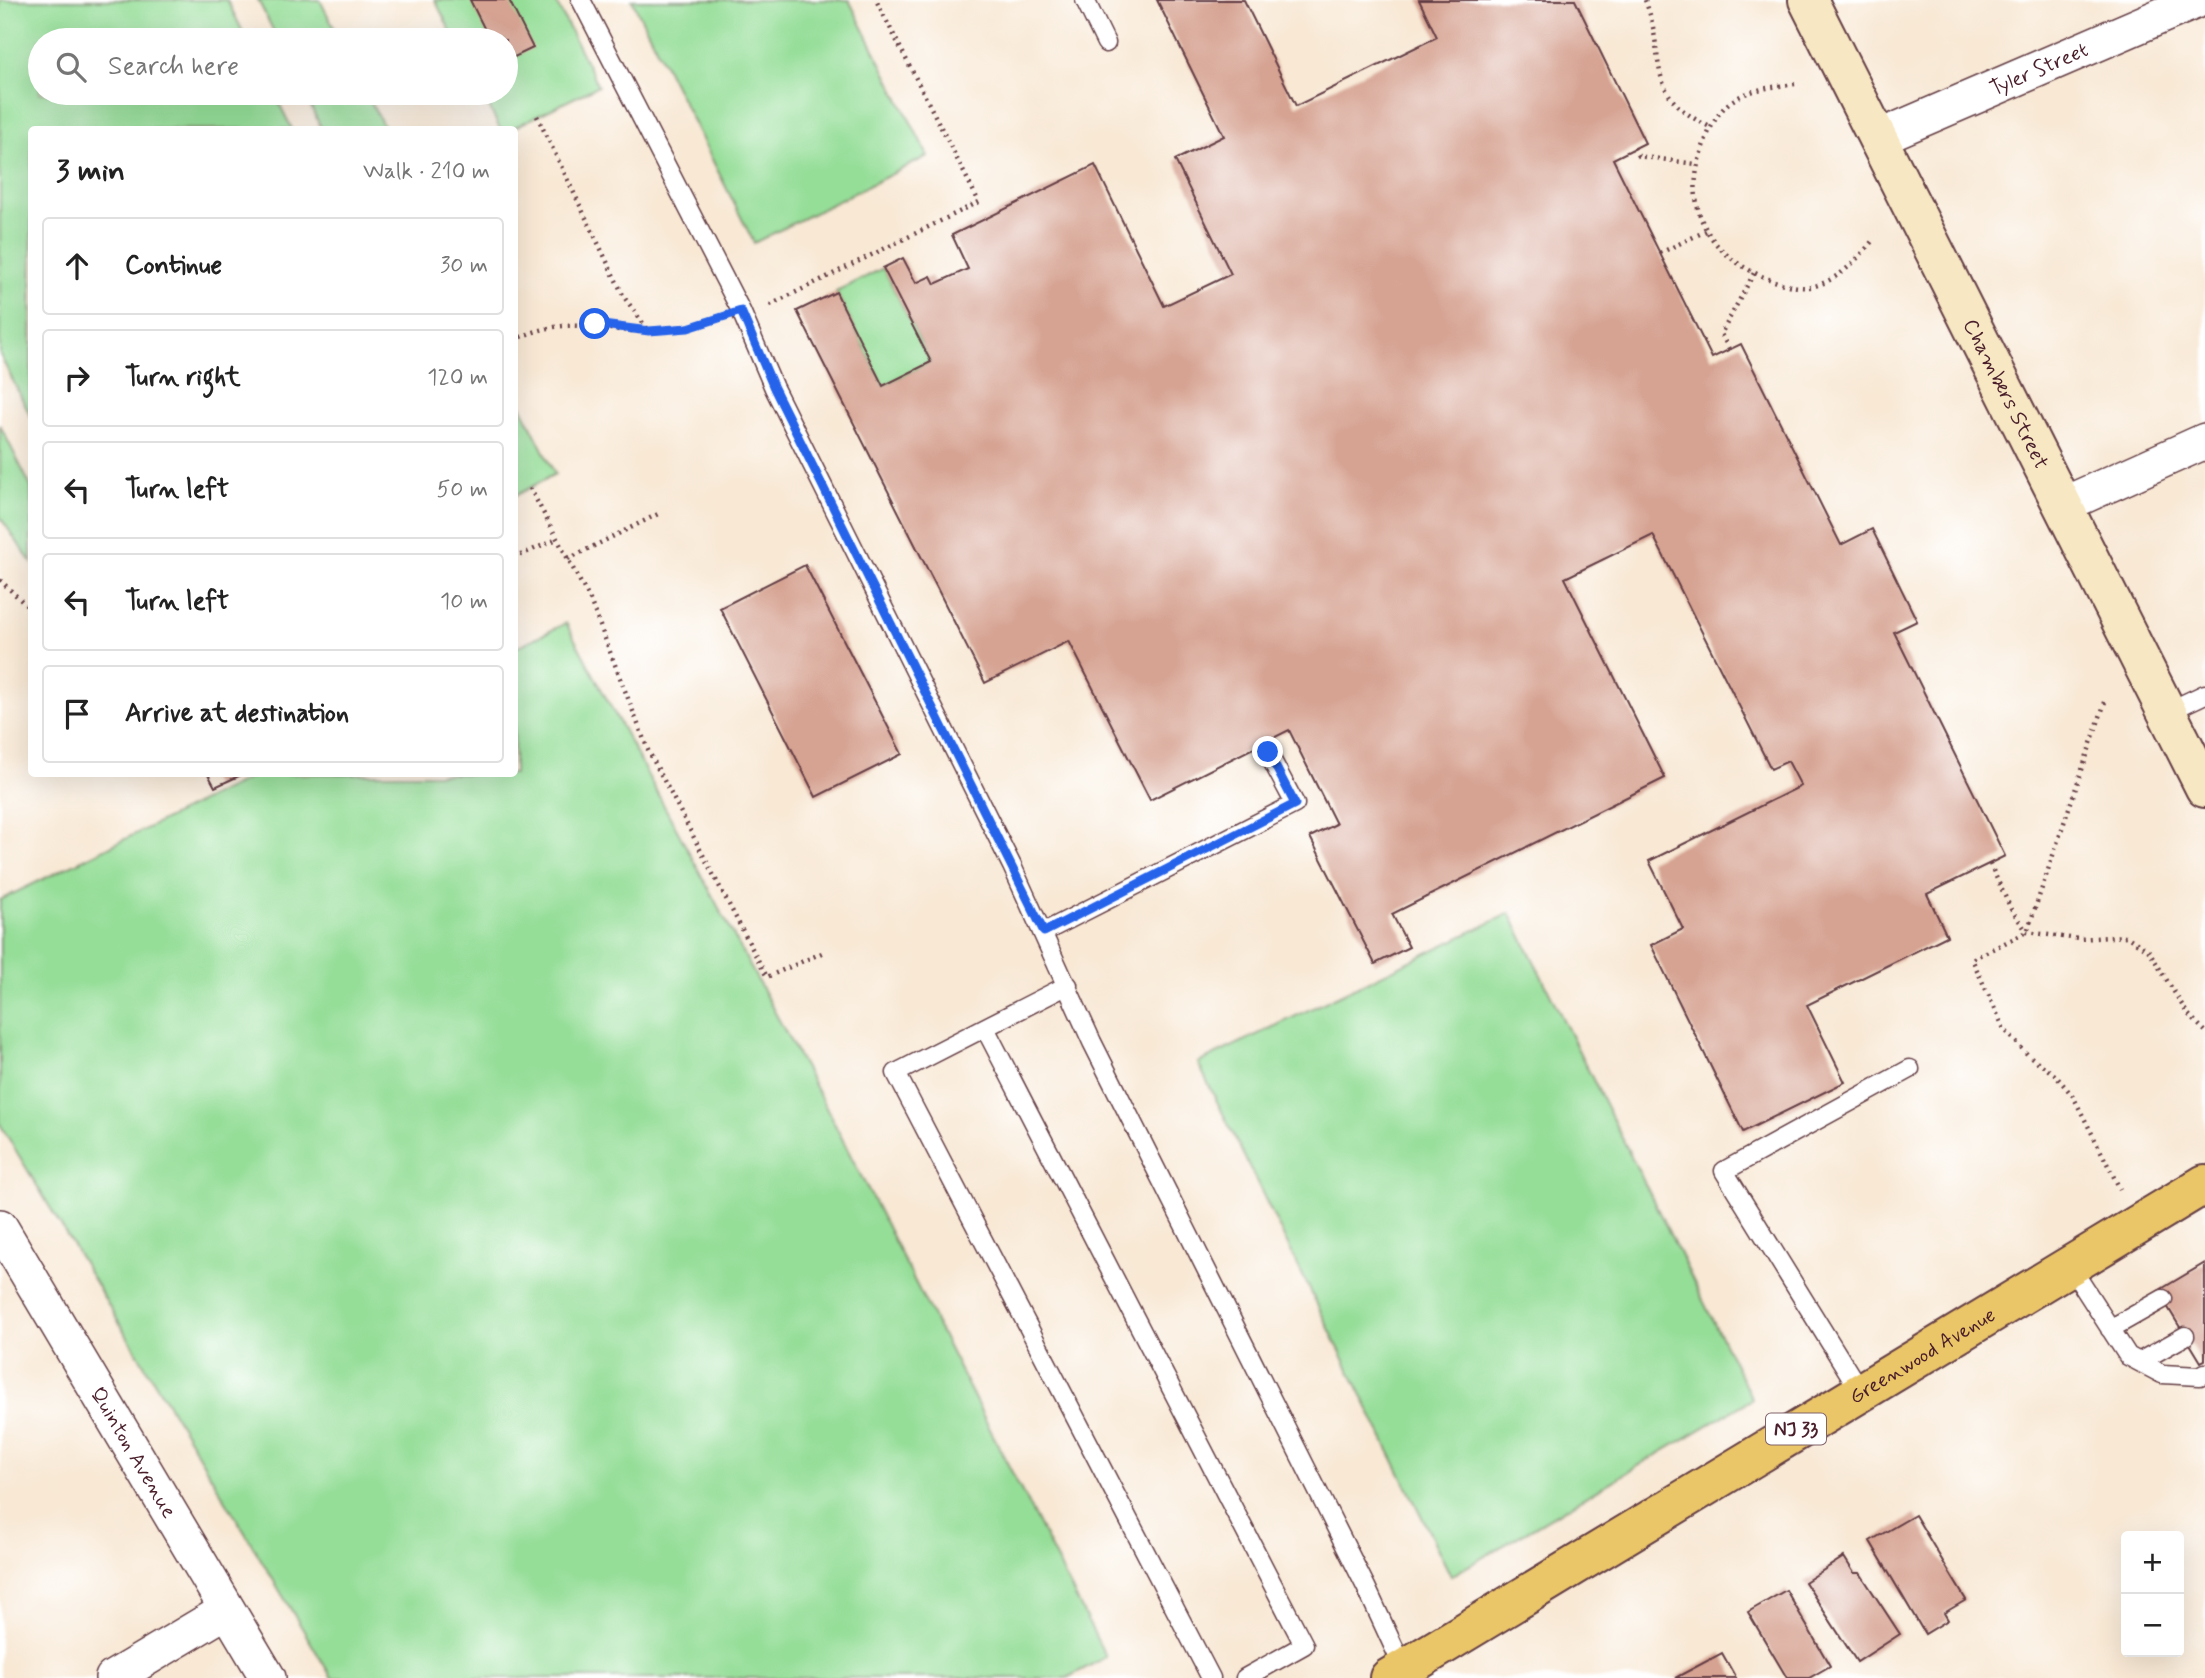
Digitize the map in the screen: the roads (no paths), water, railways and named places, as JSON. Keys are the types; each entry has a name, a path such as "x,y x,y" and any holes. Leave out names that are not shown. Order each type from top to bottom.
{"main road":[{"name":"Greenwood Avenue","path":"1396,1674 2205,1184"}],"street":[{"name":"Chambers Street","path":"1808,0 2205,788"},
{"name":"Tyler Street","path":"1878,138 2199,0"},
{"path":"2063,505 2205,441"},
{"name":"Quinton Avenue","path":"0,1227 9,1262 268,1678"},
{"path":"113,1678 227,1610"}],"lane":[{"path":"581,0 741,311 774,388 1044,932 1092,1042 1366,1587 1396,1674"},
{"path":"1085,0 1106,43"},
{"path":"2167,712 2205,694"},
{"path":"1044,932 1295,804 1268,752"},
{"path":"1068,985 896,1073 1211,1678"},
{"path":"985,1028 1304,1645 1245,1678"},
{"path":"1860,1391 1724,1171 1910,1069"},
{"path":"2070,1266 2128,1356 2162,1374 2200,1376 2205,1373"},
{"path":"2110,1329 2163,1299"},
{"path":"2139,1362 2185,1336"}]}
